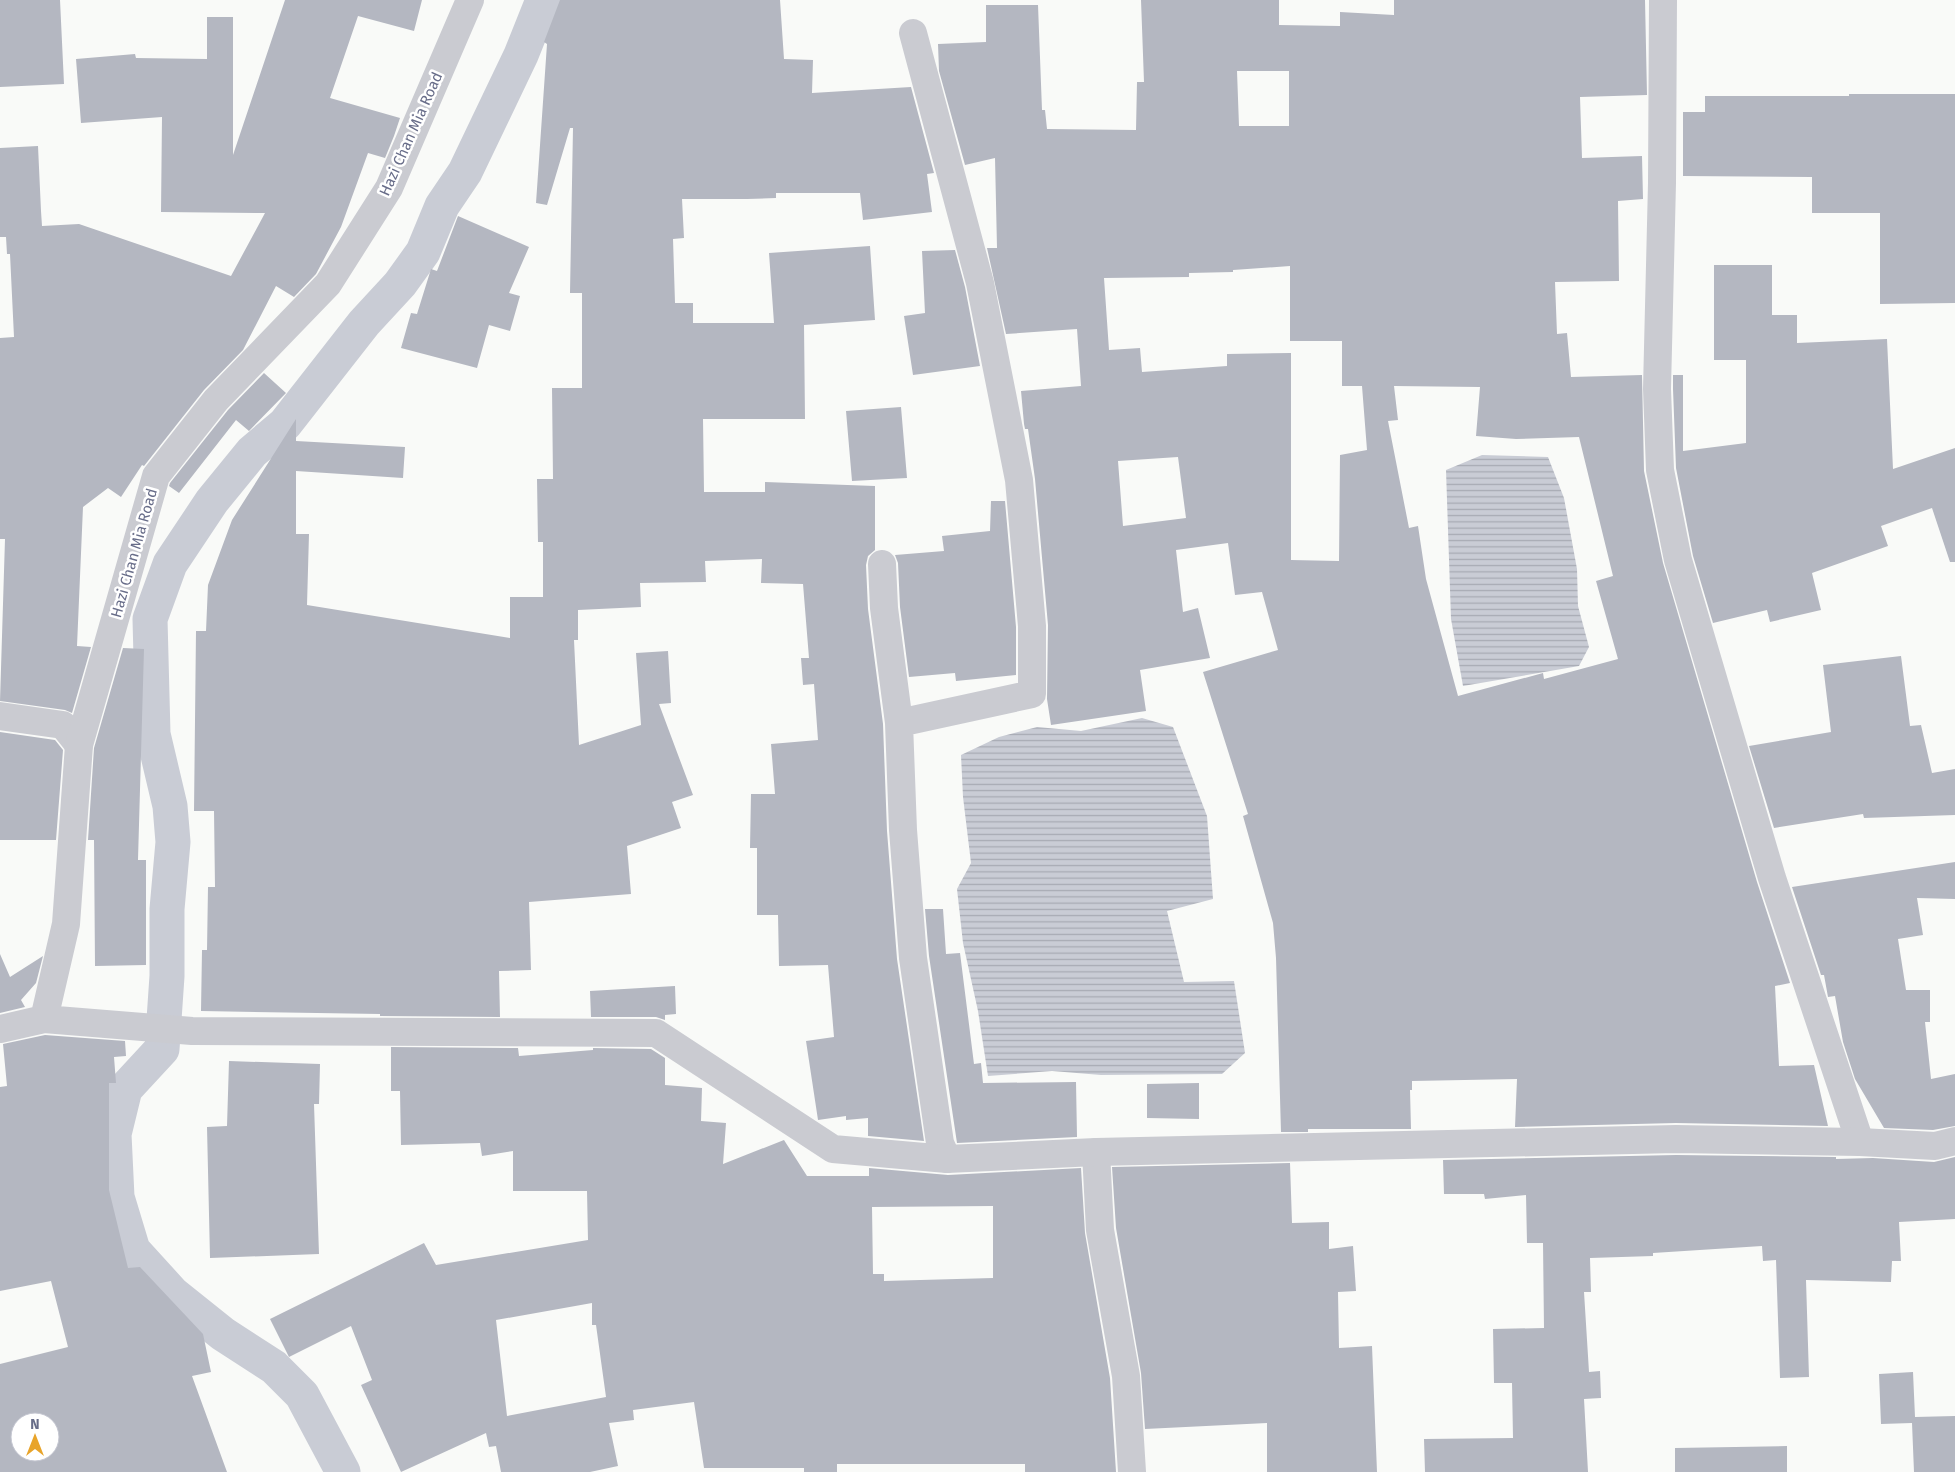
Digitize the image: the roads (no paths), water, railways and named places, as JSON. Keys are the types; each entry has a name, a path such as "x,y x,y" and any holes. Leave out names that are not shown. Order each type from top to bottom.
{"street":[{"name":"Hazi Chan Mia Road","path":"44,1019 66,924 79,745 156,476 216,400 328,284 389,188 470,0"},
{"path":"1663,0 1657,389 1660,470 1678,560 1764,850 1860,1142"},
{"path":"899,723 1032,694 1032,626 1019,480 980,283 913,33"},
{"path":"882,564 884,608 899,723 903,830 913,958 940,1144 947,1159"},
{"path":"0,716 63,725 79,745"},
{"path":"0,1029 44,1019 192,1032 656,1033 833,1148 947,1159 1096,1152 1676,1139 1860,1142 1935,1146 1955,1141"},
{"path":"1096,1152 1100,1230 1126,1376 1132,1472"}],"waterway":[{"path":"343,1472 302,1395 274,1367 223,1334 173,1294 133,1250 117,1197 114,1134 125,1089 162,1049 167,976 167,909 173,842 170,806 153,734 150,619 170,564 212,501 252,452 285,424 364,323 400,284 423,252 442,206 465,172 521,55 543,0"}]}
